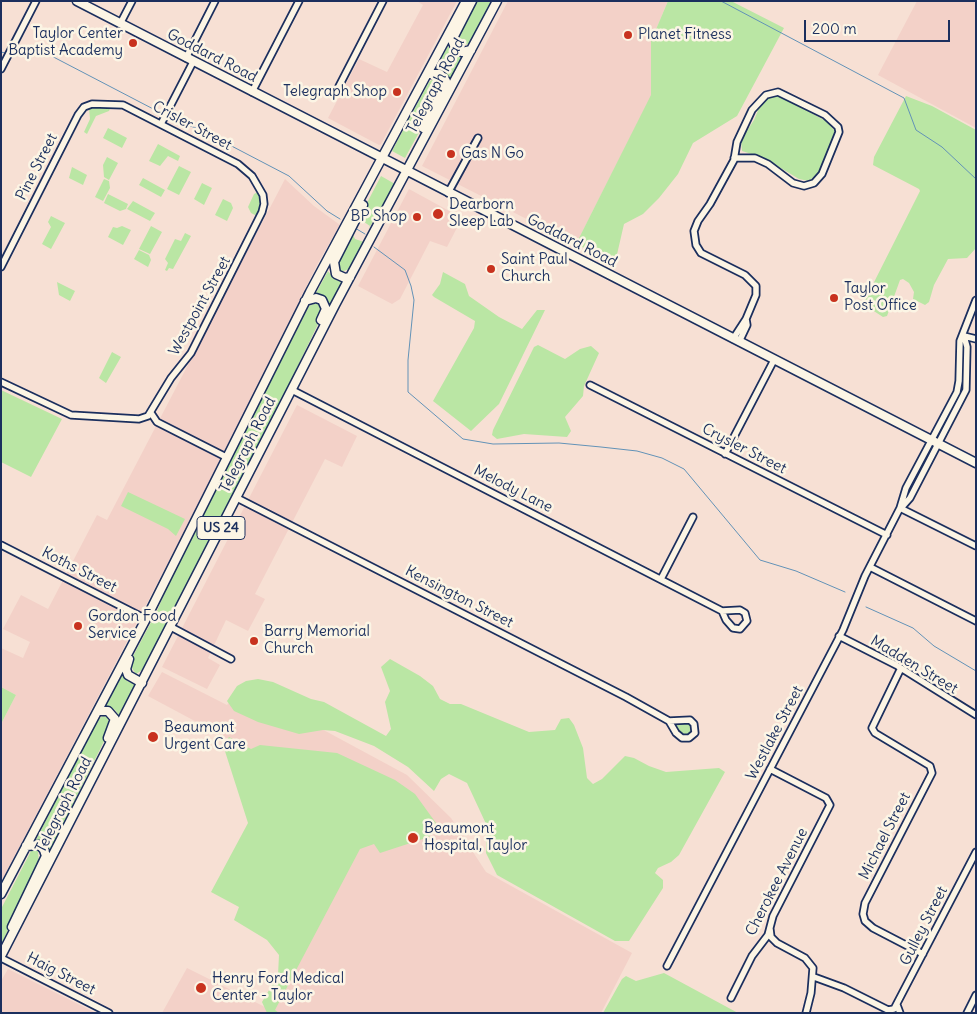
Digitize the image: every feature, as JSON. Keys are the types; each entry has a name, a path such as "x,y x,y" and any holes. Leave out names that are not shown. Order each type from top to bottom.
{"main road":[{"name":"Goddard Road","path":"77,1 382,160 976,463"},
{"name":"Telegraph Road","path":"1,894 146,619 305,301 375,174 466,1"},
{"path":"471,50 462,52 456,50 452,40 472,1"},
{"name":"Telegraph Road","path":"1,957 350,277 497,1"},
{"path":"414,158 414,147 446,81 440,74 426,74"},
{"path":"350,277 345,278 336,274 334,262 376,182 375,174"},
{"path":"286,402 297,369 326,309 319,298 305,301"},
{"path":"142,683 128,675 127,664 163,592 165,579"},
{"path":"82,800 87,779 115,719 111,713 104,710 98,712"},
{"path":"5,948 16,916 46,856 40,845 26,846"}],"street":[{"path":"1,68 36,1"},
{"path":"120,24 132,1"},
{"path":"161,124 215,1"},
{"path":"252,92 299,1"},
{"path":"336,92 383,1"},
{"path":"734,158 755,158 768,164 793,183 804,186 814,183 822,174 839,132 838,127 825,115 778,92 766,94 752,110 737,142 734,158 710,204 698,221 694,236 701,253 745,275 755,284 757,292 736,340"},
{"name":"Crisler Street","path":"84,108 92,104 119,104 244,168 261,191 264,207"},
{"name":"Pine Street","path":"1,267 78,115 84,108"},
{"path":"448,193 478,138"},
{"name":"Westpoint Street","path":"151,413 170,378 191,354 264,207"},
{"name":"Westlake Street","path":"668,966 840,636 870,567 900,508 906,488 934,443 958,387 959,347 964,336 966,323 976,300"},
{"path":"964,336 976,339"},
{"path":"725,454 774,360"},
{"path":"1,382 71,415 139,419 151,413 157,422 226,457"},
{"name":"Crysler Street","path":"590,385 886,535"},
{"name":"Melody Lane","path":"292,390 722,611 740,610 745,613 747,621 744,627 737,629 729,624 722,611"},
{"name":"Kensington Street","path":"237,498 669,721 690,720 694,724 695,733 689,738 682,738 676,733 669,721"},
{"path":"900,508 976,546"},
{"path":"661,579 693,517"},
{"name":"Koths Street","path":"1,545 146,619"},
{"path":"870,567 976,620"},
{"path":"171,627 231,659"},
{"name":"Madden Street","path":"840,636 901,668 976,716"},
{"name":"Michael Street","path":"901,668 872,726 873,730 930,766 932,770 865,902 863,914 865,921 873,928 923,954"},
{"name":"Cherokee Avenue","path":"731,998 770,927 773,916 829,808 829,802 826,798 770,770"},
{"name":"Gulley Street","path":"895,1008 976,852"},
{"path":"770,927 771,937 777,943 809,962 814,977 806,1013"},
{"name":"Haig Street","path":"1,957 109,1013"},
{"path":"814,977 844,988 884,1011 895,1008 900,1013"},
{"path":"967,1013 976,995"}],"shaded area":[{"path":"417,1 457,1 379,145 328,118 359,59 387,72 423,5"},
{"path":"508,1 668,1 651,41 652,95 576,244 422,166"},
{"path":"917,1 976,1 976,128 878,75"},
{"path":"285,179 314,206 340,225 318,263 202,498 1,882 1,724 16,695 1,687 1,648 23,658 30,642 3,629 21,595 48,609 97,515 107,520"},
{"path":"409,189 462,218 447,247 430,241 400,299 392,304 358,286"},
{"path":"297,405 357,436 342,467 325,459 255,594 265,599 248,631 226,620 208,658 220,665 207,689 162,667"},
{"name":"Beaumont Hospital, Taylor","path":"162,672 227,705 242,686 407,775 451,818 486,872 632,953 601,1013 162,1013 187,968 265,1007 348,858 249,750 148,696"},
{"path":"8,969 96,1013 1,1013 1,981"}],"green space":[{"path":"475,1 492,1 470,43 460,47 459,34"},
{"path":"668,1 731,1 784,28 737,116 693,143 678,174 659,198 643,214 624,224 615,263 576,244 651,95 651,41"},
{"path":"448,46 454,55 462,58 450,80 445,72 436,68"},
{"path":"433,79 438,79 440,84 439,96 405,158 392,151 429,82"},
{"path":"775,94 826,121 834,130 835,136 818,173 809,181 799,179 764,158 742,151 741,140 754,120 761,103 766,97"},
{"path":"906,96 932,106 976,130 976,248 967,258 948,259 934,285 929,302 925,305 913,299 914,292 909,283 903,279 900,280 887,316 883,317 863,304 920,191 873,165 874,157"},
{"path":"111,106 109,111 96,116 87,134 84,132 90,119 89,108"},
{"path":"108,128 127,138 122,148 103,138"},
{"path":"158,144 180,156 178,161 168,156 160,166 149,161"},
{"path":"107,157 118,163 109,180 104,177 103,165"},
{"path":"179,166 191,172 179,195 167,189"},
{"path":"72,167 87,175 83,185 69,178"},
{"path":"381,176 395,184 368,230 370,226 364,222 357,222"},
{"path":"143,178 165,190 161,197 139,185"},
{"path":"104,179 109,181 110,188 103,201 95,197"},
{"path":"202,183 212,188 204,205 194,199"},
{"path":"258,192 261,205 257,216 251,213 248,207 254,194"},
{"path":"108,194 128,204 126,209 120,211 104,203"},
{"path":"223,199 231,203 233,208 227,221 215,215"},
{"path":"133,201 155,213 150,221 127,209"},
{"path":"51,216 65,223 51,249 42,244 51,227 48,222"},
{"path":"122,226 131,230 123,245 108,237 113,227"},
{"path":"151,226 162,232 150,254 139,249"},
{"path":"185,233 191,236 173,269 165,270 168,263 165,259 175,239 181,241"},
{"path":"352,233 355,239 364,242 349,269 341,272 338,261"},
{"path":"139,250 149,255 151,260 148,267 134,259"},
{"path":"328,271 334,279 342,282 331,305 323,296 316,293"},
{"path":"443,272 465,284 469,296 499,317 522,329 537,310 545,310 499,404 471,431 433,401 474,328 475,321 432,295 440,284"},
{"path":"57,282 75,291 70,301 59,295"},
{"path":"318,304 320,308 320,320 278,407 144,669 136,674 132,668 132,658 157,611 173,573 309,306"},
{"path":"538,345 565,359 580,349 591,346 599,353 584,386 583,396 565,417 571,431 567,437 524,434 497,439 492,435 493,430 534,347"},
{"path":"112,352 121,357 106,383 99,378"},
{"path":"1,390 62,419 31,477 1,462"},
{"path":"128,492 185,519 176,536 168,529 121,506"},
{"path":"390,659 420,676 433,686 440,699 450,704 461,704 529,732 555,730 561,719 569,718 574,725 583,748 587,778 593,784 602,779 625,756 666,772 719,768 725,772 679,855 671,862 658,868 655,873 663,880 663,888 629,941 615,941 497,875 486,853 487,826 467,783 449,774 441,779 434,791 408,767 374,746 335,731 323,730 299,734 258,722 234,711 227,701 237,686 246,681 258,679 273,682 311,699 324,702 386,736 391,729 385,702 390,691 381,667"},
{"path":"122,673 127,681 136,685 120,717 115,710 105,705"},
{"path":"1,687 16,695 1,724"},
{"path":"103,716 107,717 109,722 108,733 50,851 47,845 36,840 97,720"},
{"path":"690,723 693,727 692,734 685,737 679,734 674,724"},
{"path":"229,737 251,749 260,745 337,753 395,780 415,794 436,823 429,837 380,853 374,844 360,849 275,1010 279,1013 267,1013 262,1002 278,975 279,955 267,940 234,920 239,907 211,892 248,823 223,745"},
{"path":"31,851 38,851 39,863 1,945 1,909"},
{"path":"664,973 738,1013 603,1013 622,979 626,976 636,981"}],"waterway":[{"path":"721,1 904,98 916,130 942,147 976,179"},
{"path":"14,56 22,55 30,48 40,50 159,112"},
{"path":"1,52 5,53"},
{"path":"170,119 199,129 289,176 327,211 340,219"},
{"path":"355,228 365,234"},
{"path":"374,247 405,270 411,286 414,300 408,360 408,392 463,439 493,444 559,443 601,447 637,451 662,458 684,469 760,560 796,571 845,592"},
{"path":"866,607 913,628 934,646 976,671"}],"place":[{"name":"Planet Fitness","path":"628,35"},
{"name":"Taylor Center Baptist Academy","path":"133,43"},
{"name":"Telegraph Shop","path":"397,92"},
{"name":"Gas N Go","path":"451,154"},
{"name":"Dearborn Sleep Lab","path":"438,214"},
{"name":"BP Shop","path":"417,217"},
{"name":"Saint Paul Church","path":"491,269"},
{"name":"Taylor Post Office","path":"834,298"},
{"name":"Gordon Food Service","path":"78,626"},
{"name":"Barry Memorial Church","path":"254,641"},
{"name":"Beaumont Urgent Care","path":"153,737"},
{"name":"Beaumont Hospital, Taylor","path":"413,838"},
{"name":"Henry Ford Medical Center - Taylor","path":"201,988"}]}
